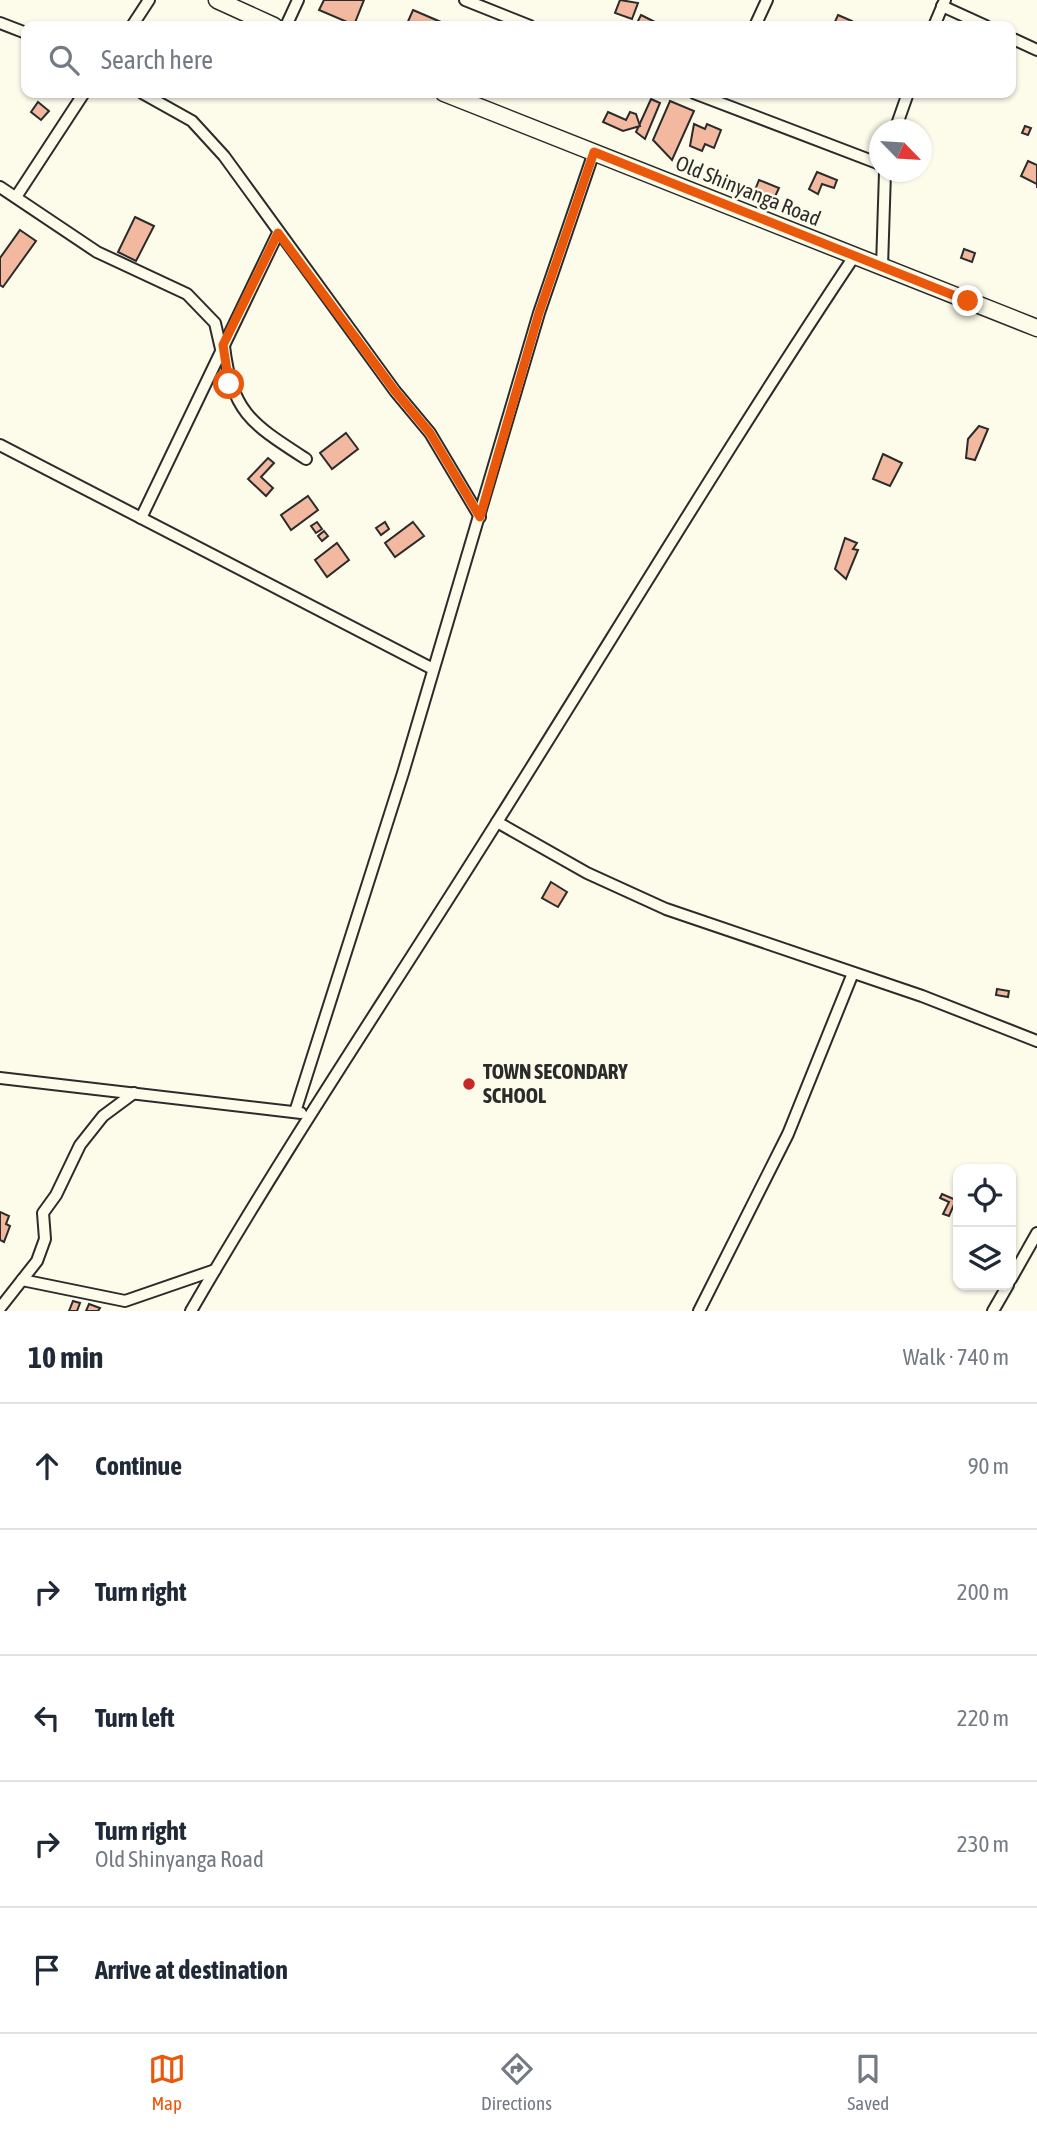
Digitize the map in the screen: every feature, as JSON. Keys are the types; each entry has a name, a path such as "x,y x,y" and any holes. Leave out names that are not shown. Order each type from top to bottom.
{"main road":[{"path":"217,0 263,21"},
{"name":"Old Shinyanga Road","path":"457,98 1037,328"}],"street":[{"path":"135,21 149,0"},
{"path":"288,21 298,0"},
{"path":"465,0 518,21"},
{"path":"757,21 766,0"},
{"path":"936,21 943,3 977,21"},
{"path":"0,23 21,31"},
{"path":"1016,40 1034,49 1037,36"},
{"path":"16,197 81,98"},
{"path":"152,98 184,115 202,129 395,391 430,433 480,517"},
{"path":"723,98 869,159"},
{"path":"899,119 906,98"},
{"path":"295,1112 403,773 539,313 594,152"},
{"path":"882,267 885,182"},
{"path":"0,187 97,252 187,294 215,323 229,384 242,409 260,427 306,459"},
{"path":"141,518 278,233"},
{"path":"193,1310 311,1115 498,822 769,384 855,255"},
{"path":"0,445 432,669"},
{"path":"498,822 587,873 654,904 1037,1041"},
{"path":"699,1311 788,1135 853,973"},
{"path":"0,1078 311,1115"},
{"path":"0,1308 34,1266 43,1245 43,1213 56,1195 80,1145 103,1116 134,1093"},
{"path":"1016,1270 1037,1233"},
{"path":"22,1280 125,1301 215,1270"},
{"path":"993,1311 1005,1290"}],"building":[{"path":"324,0 364,0 356,21 345,21 319,10"},
{"path":"620,0 638,3 632,19 615,13"},
{"path":"413,10 439,21 408,21"},
{"path":"641,15 653,21 638,21"},
{"path":"838,15 852,21 835,21"},
{"path":"651,99 660,103 645,139 636,132"},
{"path":"670,101 694,111 672,160 653,140"},
{"path":"38,102 49,111 41,120 31,112"},
{"path":"608,112 626,120 630,112 636,114 640,126 623,131 603,122"},
{"path":"694,124 705,129 707,124 721,130 714,148 705,144 702,151 690,146"},
{"path":"1025,126 1031,128 1028,135 1022,133"},
{"path":"1028,161 1037,165 1037,184 1021,176"},
{"path":"817,172 837,180 834,188 822,184 818,194 809,189"},
{"path":"759,180 779,188 772,203 753,195"},
{"path":"135,217 154,226 136,261 118,252"},
{"path":"20,230 36,241 3,287 0,285 0,258"},
{"path":"964,249 975,253 972,262 961,258"},
{"path":"979,426 988,429 975,460 966,458 968,439"},
{"path":"346,433 358,449 332,469 320,453"},
{"path":"883,454 902,463 890,486 873,479"},
{"path":"268,458 274,463 261,477 273,488 266,496 248,479"},
{"path":"308,496 318,510 291,530 281,515"},
{"path":"317,522 322,529 316,533 311,526"},
{"path":"385,522 389,529 381,535 376,528"},
{"path":"413,522 424,536 395,557 385,543"},
{"path":"324,531 328,536 322,541 318,536"},
{"path":"845,538 857,543 853,549 858,550 846,579 835,569"},
{"path":"337,543 349,560 327,577 315,560"},
{"path":"551,882 567,892 558,907 542,898"},
{"path":"997,989 1009,991 1008,997 996,995"},
{"path":"942,1194 953,1199 949,1216 943,1214 949,1202 940,1198"},
{"path":"0,1212 9,1216 6,1224 10,1226 4,1242 0,1240"},
{"path":"73,1301 80,1303 77,1311 69,1311"},
{"path":"89,1304 100,1308 98,1311 86,1311"}],"place":[{"name":"TOWN SECONDARY SCHOOL","path":"469,1084"}],"route":[{"path":"229,384 223,345 278,233 395,391 430,433 480,517 539,313 594,152 968,301"}]}
